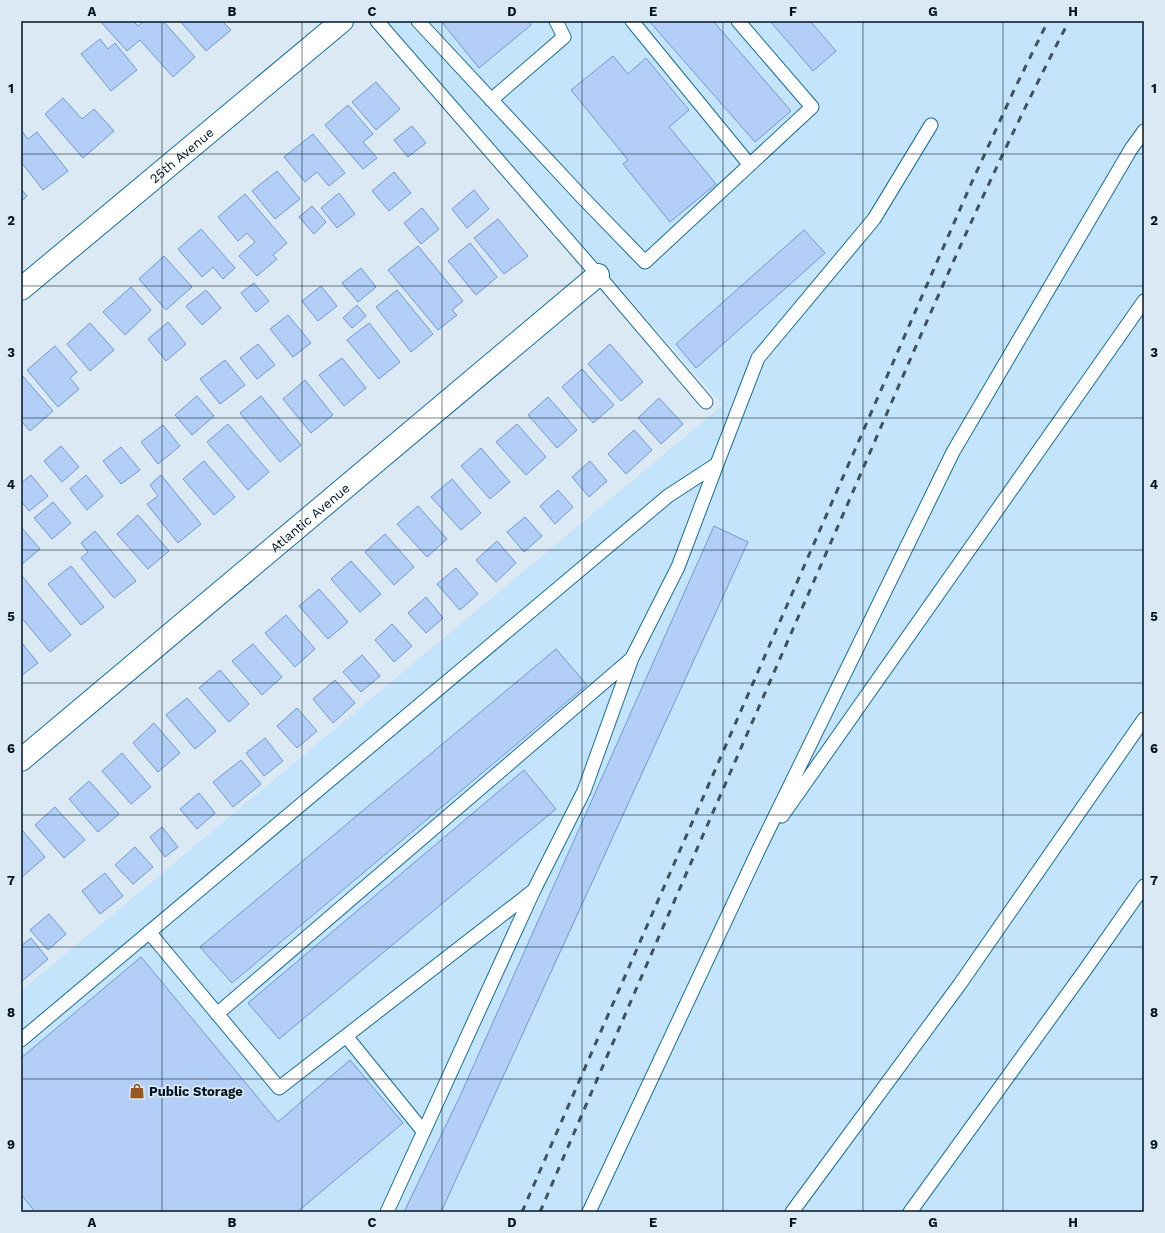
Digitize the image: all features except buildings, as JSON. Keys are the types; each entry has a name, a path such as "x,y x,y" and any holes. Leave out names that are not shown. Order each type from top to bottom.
{"street":[{"name":"25th Avenue","path":"21,289 342,21"},
{"name":"Atlantic Avenue","path":"21,760 598,275"}],"lane":[{"path":"377,21 598,275 706,402"},
{"path":"418,21 582,197 645,262 812,107 738,21"},
{"path":"491,100 564,37 556,21"},
{"path":"632,21 749,164"},
{"path":"387,1212 534,890 584,790 632,658 678,567 758,358 874,219 931,125"},
{"path":"589,1212 759,849 953,452 1131,149 1144,131"},
{"path":"759,849 1144,301"},
{"path":"21,1040 668,496 717,464"},
{"path":"217,1014 632,658"},
{"path":"792,1212 960,984 1144,718"},
{"path":"910,1212 1076,983 1144,886"},
{"path":"149,932 279,1088 534,890"},
{"path":"346,1036 423,1131"}],"shaded area":[{"path":"387,21 1144,21 1144,1212 21,1212 21,991 723,405 384,23"}],"railway":[{"path":"522,1212 971,184 1015,88 1048,21"},
{"path":"540,1212 919,339 1006,147 1069,21"}],"place":[{"name":"Public Storage","path":"137,1091"}]}
